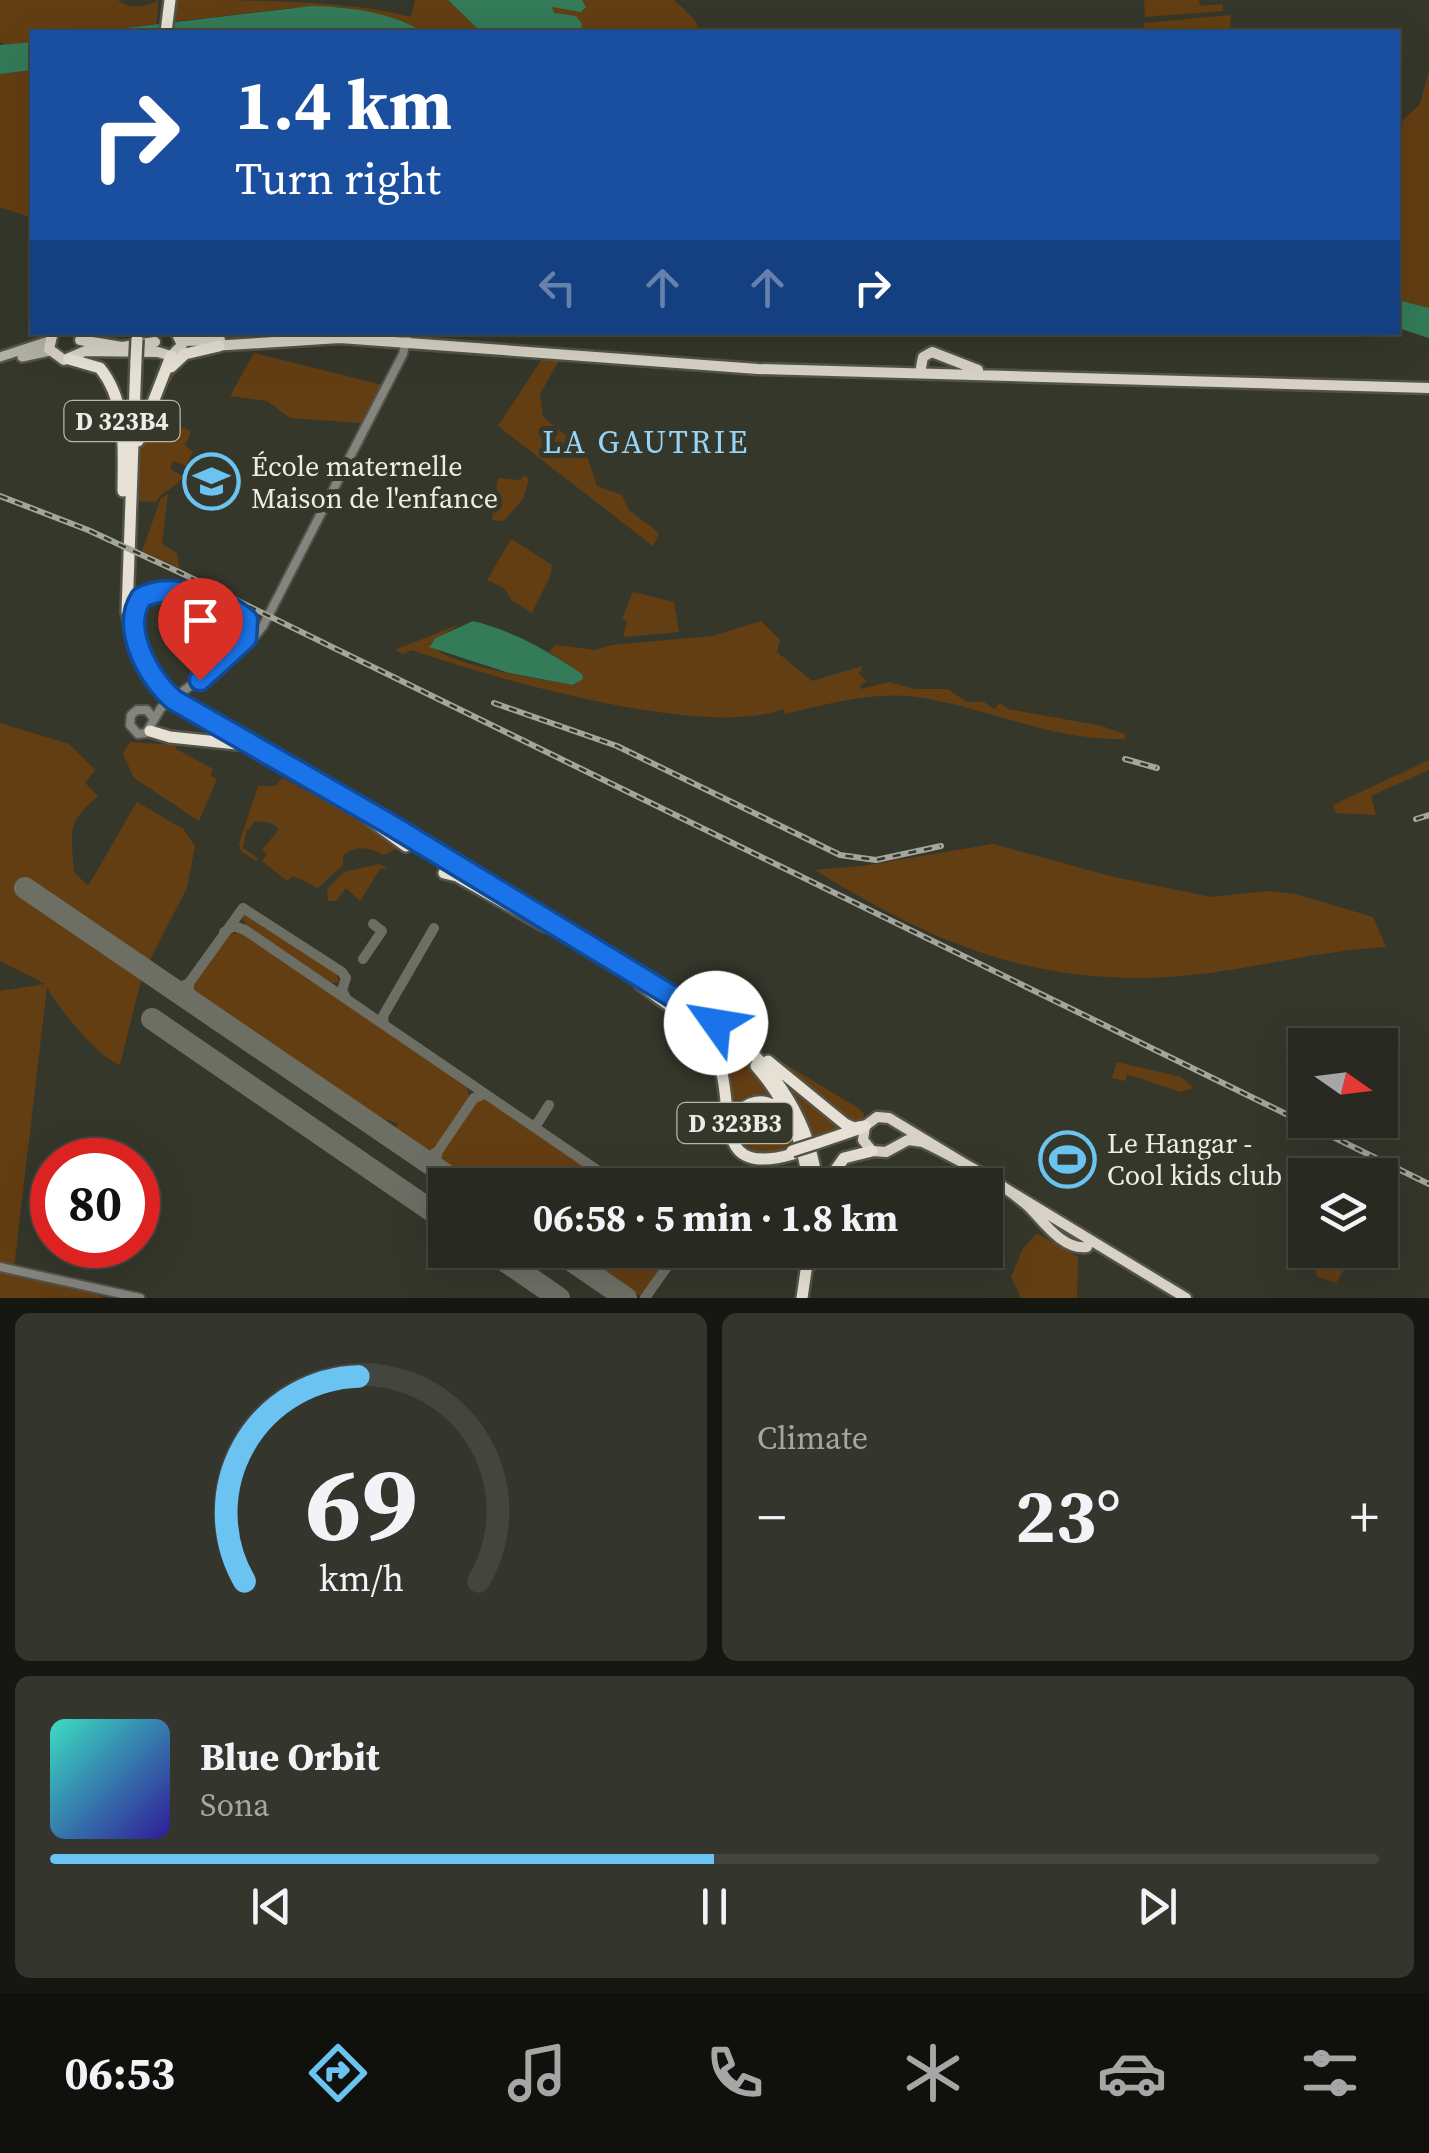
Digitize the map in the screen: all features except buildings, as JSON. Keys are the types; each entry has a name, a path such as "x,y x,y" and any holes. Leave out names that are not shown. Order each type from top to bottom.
{"highway":[{"path":"163,30 168,0"},
{"path":"135,336 128,620 139,655 160,687 196,714 386,822 686,1003 737,1035 844,1124 854,1128 865,1126"},
{"path":"130,491 138,440 169,344"},
{"name":"D 323B4","path":"76,346 100,368 118,404 124,434 123,512"},
{"path":"150,401 176,360 219,346"},
{"path":"134,360 120,608 131,654 152,688 171,706 368,819 711,1027 760,1070 792,1125 804,1168"},
{"path":"160,687 142,656 134,626 136,606 151,592 166,590 197,597 243,616 249,632 233,653"},
{"path":"151,721 236,744"},
{"path":"368,819 406,846"},
{"path":"444,873 454,874 549,928"},
{"path":"640,984 692,1025 715,1055 725,1085 730,1136 738,1150 761,1160 848,1137 868,1145"},
{"path":"686,1003 756,1056 774,1077 798,1117 815,1168"},
{"name":"D 323B3","path":"792,1125 779,1107 762,1100 742,1109 734,1125 738,1143 750,1153 769,1156 792,1152"},
{"path":"817,1145 865,1126"},
{"path":"835,1168 844,1158 868,1145"},
{"path":"802,1298 810,1268"},
{"path":"810,1298 813,1268"}],"main road":[{"path":"0,360 50,341 58,359 76,346 244,341 305,335"},
{"path":"348,335 920,371 1407,385"},
{"path":"169,344 219,346 244,341"},
{"path":"920,371 923,357 932,352 979,370 1429,386"},
{"path":"1044,1220 1021,1201 929,1145 914,1139 886,1152 868,1145 865,1126 877,1116 894,1122 1044,1220 1186,1298"},
{"path":"894,1122 899,1133 897,1144"},
{"path":"1088,1244 1178,1298"}],"street":[{"path":"151,721 161,708 254,638 266,621 403,354 406,340"},
{"path":"0,1267 140,1298"}],"shaded area":[{"path":"0,0 118,0 145,6 158,0 157,24 108,30 30,30 30,42 5,45 0,41"},
{"path":"176,0 329,4 411,17 415,0 448,0 479,30 419,30 394,18 338,7 290,8 172,22"},
{"path":"448,0 582,0 586,7 581,12 552,7 554,13 576,16 582,24 580,30 479,30"},
{"path":"582,0 674,0 695,20 699,30 575,30 553,13 552,6 584,11"},
{"path":"1144,0 1199,0 1200,6 1223,4 1223,11 1145,17"},
{"path":"312,6 370,12 420,30 109,30"},
{"path":"1231,15 1230,30 1144,30 1144,23"},
{"path":"30,42 30,70 0,74 0,45"},
{"path":"30,70 30,217 0,207 0,74"},
{"path":"1429,71 1429,308 1400,301 1400,145 1403,120 1420,104"},
{"path":"1400,301 1429,308 1429,338 1400,329"},
{"path":"243,346 244,349 194,355 183,361 161,397 146,436 160,438 166,421 191,431 185,446 193,451 186,466 173,461 170,469 183,476 156,502 136,501 147,419 163,379 190,354"},
{"path":"254,353 382,385 361,423 290,418 267,401 230,396"},
{"path":"544,356 561,357 540,394 543,417 585,451 597,486 622,495 629,510 659,533 653,546 498,426"},
{"path":"525,475 529,479 523,499 504,521 492,520 498,478 520,480"},
{"path":"168,494 162,544 177,553 179,568 142,551 161,498"},
{"path":"511,539 552,565 532,613 511,600 504,588 487,580"},
{"path":"633,592 674,602 679,632 623,637 627,621 622,618"},
{"path":"473,621 529,642 582,674 583,679 573,685 509,673 429,647 436,638"},
{"path":"761,621 780,640 777,652 812,681 863,666 859,674 867,681 861,689 889,682 915,689 948,689 966,702 984,702 994,709 1000,703 1008,709 1102,726 1126,735 1124,739 1074,735 911,696 856,699 785,714 783,709 748,717 704,717 599,702 412,650 403,654 395,650 460,624 429,645 478,666 576,685 582,674 549,652 556,645 595,650 712,636"},
{"path":"0,723 69,744 95,770 85,783 98,796 80,814 72,837 74,872 88,886 137,802 183,829 195,846 187,888 148,963 30,882 21,894 142,977 120,1065 101,1053 79,1030 47,987 14,1267 0,1265 0,991 45,984 0,961"},
{"path":"130,742 176,745 176,749 213,769 210,776 217,779 199,821 134,778 123,754"},
{"path":"1429,760 1429,770 1371,796 1376,815 1336,813 1333,805"},
{"path":"282,778 365,821 400,847 383,855 363,848 348,852 343,855 343,865 318,888 293,876 287,881 262,861 267,854 262,850 279,829 271,823 255,821 246,832 243,848 258,858 256,861 241,851 239,844 258,786 276,786"},
{"path":"993,844 1110,876 1211,897 1267,891 1296,894 1373,917 1386,947 1191,975 1088,976 994,957 949,941 815,870"},
{"path":"379,864 388,868 380,869 360,901 346,888 336,901 328,901 327,889 344,872"},
{"path":"246,913 336,972 339,982 332,983 246,925 242,917"},
{"path":"242,932 466,1085 470,1098 435,1149 423,1149 394,1130 398,1124 368,1112 194,993 193,985 227,935"},
{"path":"707,1031 749,1066 775,1100 766,1099 732,1117"},
{"path":"765,1052 858,1108 864,1114 862,1123 846,1119"},
{"path":"1117,1062 1181,1077 1193,1088 1180,1092 1127,1074 1125,1081 1112,1078"},
{"path":"781,1078 843,1127 842,1132 812,1143 796,1100"},
{"path":"483,1099 586,1168 450,1168 440,1154 474,1102"},
{"path":"753,1105 776,1110 793,1149 758,1153 741,1142 740,1118"},
{"path":"1037,1233 1078,1257 1077,1298 1021,1298 1011,1277 1022,1250"},
{"path":"597,1268 664,1268 645,1295 640,1296"},
{"path":"1317,1268 1345,1268 1336,1283 1316,1276"},
{"path":"0,1271 82,1288 105,1298 0,1298"}],"taxiway":[{"path":"194,1003 189,996 189,983 243,908 342,972 346,978 342,990 346,998"},
{"path":"363,959 382,931 373,924"},
{"path":"224,932 234,926 245,930 594,1168"},
{"path":"384,1025 383,1016 434,928"},
{"path":"168,985 177,988 189,983"},
{"path":"439,1168 438,1151 474,1098 485,1094"},
{"path":"531,1125 537,1124 549,1105"},
{"path":"416,1154 427,1157 437,1152"},
{"path":"645,1298 666,1268"}],"runway":[{"path":"25,888 436,1168"},
{"path":"152,1019 428,1208"},
{"path":"515,1268 559,1298"},
{"path":"582,1268 626,1298"}],"railway":[{"path":"0,496 88,530 181,573 1429,1184"},
{"path":"494,703 617,746 840,855 876,860 941,846"},
{"path":"1125,759 1157,768"},
{"path":"1416,819 1429,815"}],"place":[{"name":"École maternelle Maison de l'enfance","path":"212,482"},
{"name":"Le Hangar - Cool kids club","path":"1068,1159"}],"district":[{"name":"LA GAUTRIE","path":"646,442"}],"route":[{"path":"200,680 246,638 247,620 211,601 179,592 156,591 141,598 134,612 134,626 142,656 160,687 174,700 386,822 716,1023"}]}
